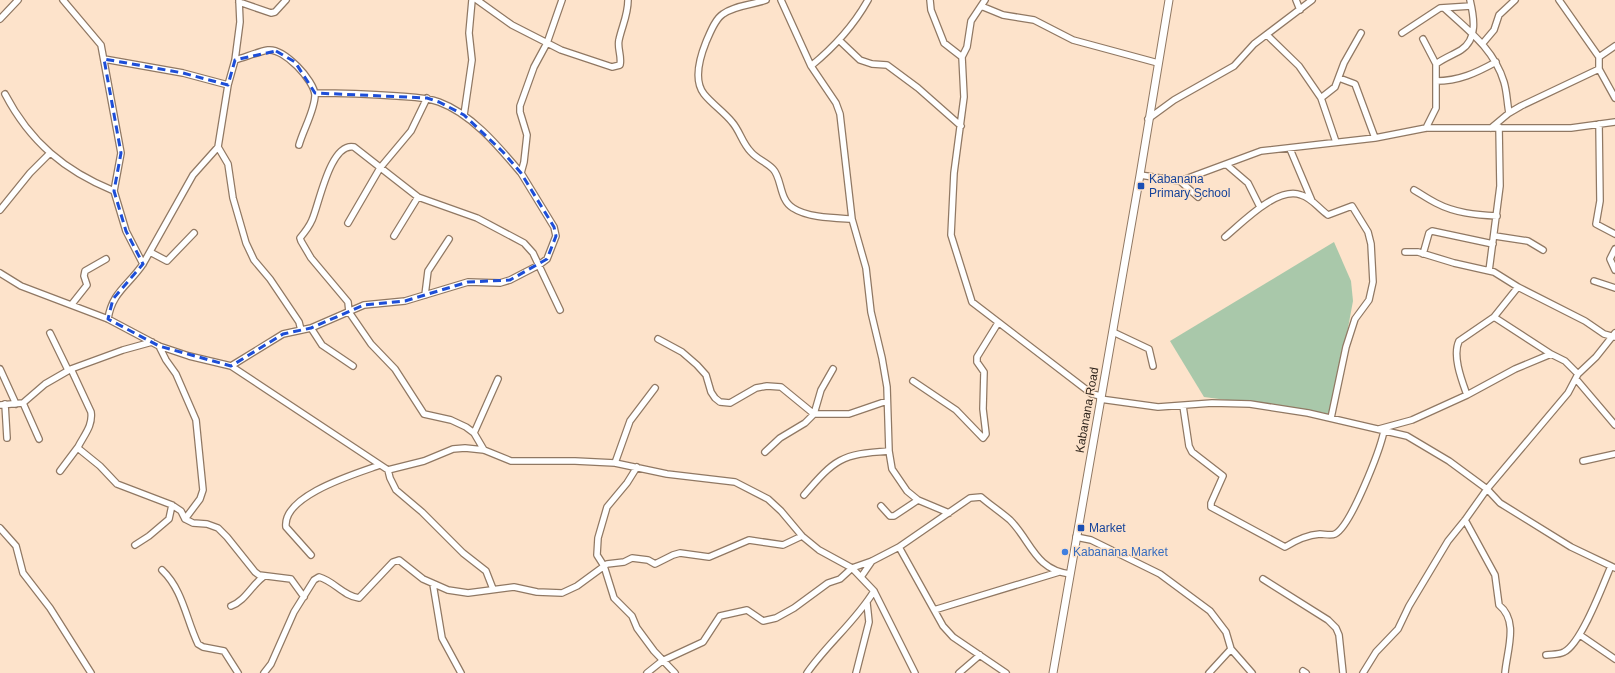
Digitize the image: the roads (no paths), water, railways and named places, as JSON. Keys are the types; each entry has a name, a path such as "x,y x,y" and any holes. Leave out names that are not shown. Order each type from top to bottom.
{"street":[{"path":"0,19 18,0"},
{"path":"63,0 101,45 121,153 121,160 114,192 126,231 143,264"},
{"path":"108,319 110,305 113,300 134,278 193,175 218,147 228,85 235,60 240,22 239,1 271,13 275,12 286,0"},
{"path":"464,116 472,60 469,26 472,0"},
{"path":"477,0 512,25 561,50 606,66 618,67 621,58 619,40 626,22 628,0"},
{"path":"521,173 524,162 527,135 520,110 534,67 547,43 562,0"},
{"path":"766,0 723,14 715,23 702,52 699,65 699,84 704,93 734,123 741,139 751,153 773,169 777,174 780,189 793,209 815,216 852,219"},
{"path":"781,0 810,66 836,103 840,114 852,219 866,268 871,312 883,365 887,401 889,451 892,470 907,491 918,500 950,513"},
{"path":"810,66 839,40 868,0"},
{"path":"930,0 931,10 944,43 962,57"},
{"path":"984,0 974,14 967,47 962,57 964,97 954,173 951,235 972,302 1092,394 1100,397 1158,407 1212,403 1250,404 1331,418 1412,439 1450,461 1487,489 1500,503 1571,547 1613,567 1580,635 1564,652 1546,655"},
{"name":"Kabanana Road","path":"1053,673 1100,397 1113,332 1169,0"},
{"path":"1296,0 1300,10"},
{"path":"1148,119 1174,100 1234,66 1254,44 1312,0"},
{"path":"1483,43 1494,30 1499,15 1515,0"},
{"path":"1560,0 1599,57 1599,69 1615,98"},
{"path":"1402,33 1434,10 1471,3 1473,34 1471,40 1462,49 1447,56 1436,64"},
{"path":"981,6 1003,15 1034,20 1073,40 1158,63"},
{"path":"1444,8 1483,43 1496,62 1504,82 1509,113"},
{"path":"1321,98 1334,88 1345,61 1361,33"},
{"path":"1267,35 1299,66 1321,98 1336,142"},
{"path":"1423,39 1436,64 1436,108 1426,128"},
{"path":"839,40 860,60 872,64 886,65 918,88 961,126"},
{"path":"1599,57 1615,46"},
{"path":"235,60 269,50 276,51 295,62 315,93 313,107 299,145"},
{"path":"104,59 183,72 228,85"},
{"path":"1436,81 1452,81 1474,74 1496,62"},
{"path":"1491,128 1509,113 1599,69"},
{"path":"1339,78 1355,84 1375,138"},
{"path":"231,366 283,334 311,328 364,305 405,301 468,282 500,283 539,265 547,258 556,236 554,227 521,173 503,152 464,116 440,102 427,98 356,93 315,93"},
{"path":"5,94 18,116 50,153 66,167 88,181 114,192"},
{"path":"348,223 380,168 411,131 427,98"},
{"path":"1140,175 1180,181 1261,151 1290,149 1375,138 1426,128 1571,128 1615,122"},
{"path":"1599,124 1600,201 1596,224 1615,234"},
{"path":"1489,271 1495,236 1500,186 1499,127"},
{"path":"218,147 228,164 233,198 246,243 254,260 270,279 299,322 301,330"},
{"path":"484,450 474,433 451,420 424,414 394,369 371,344 350,312 348,302 311,258 300,238 312,220 319,194 332,166 345,148 354,147 418,198 477,218 516,237 533,253 560,310"},
{"path":"1290,149 1312,201"},
{"path":"0,210 22,182 50,153"},
{"path":"1221,165 1226,165 1248,184 1260,207"},
{"path":"1180,181 1198,197"},
{"path":"1414,190 1453,210 1475,215 1497,216"},
{"path":"1224,237 1260,207 1276,198 1294,193 1312,201 1328,215 1352,207 1368,232 1374,270 1369,300 1356,316 1346,347 1331,418"},
{"path":"394,236 418,198"},
{"path":"1424,254 1429,233 1432,231 1493,244"},
{"path":"150,252 167,261 194,233"},
{"path":"1495,236 1528,241 1543,250"},
{"path":"425,295 428,271 449,239"},
{"path":"1615,249 1610,259 1615,270"},
{"path":"1405,252 1424,254 1496,272 1518,287 1585,321 1604,334 1614,335"},
{"path":"72,304 87,285 84,276 85,271 106,259"},
{"path":"0,273 21,286 72,304 108,319 140,334 159,346 197,358 231,366 388,470 396,490 422,512 463,553 486,571 493,590"},
{"path":"1594,281 1615,288"},
{"path":"1468,395 1461,378 1457,345 1462,338 1494,317 1518,287"},
{"path":"1494,317 1550,354 1557,355 1565,361 1615,425"},
{"path":"913,381 956,410 983,438 986,434 983,409 984,372 977,358 979,352 998,323"},
{"path":"311,328 322,345 353,366"},
{"path":"1113,332 1149,349 1153,366"},
{"path":"50,333 91,412 92,419 90,426 78,447 60,471"},
{"path":"1362,673 1376,652 1398,629 1409,606 1448,541 1487,489 1568,393 1577,377 1614,335"},
{"path":"658,339 682,352 706,374 711,392 720,402 730,403 756,388 774,386 781,387 814,414 849,414 887,401"},
{"path":"7,438 3,405 23,403 45,384 70,370 123,350 152,342"},
{"path":"159,346 166,360 176,374 196,420 203,490 200,499 185,518"},
{"path":"1382,430 1412,420 1468,395 1515,369 1550,354"},
{"path":"0,369 16,404"},
{"path":"765,452 780,438 806,423 814,414 821,390 833,369"},
{"path":"474,433 498,379"},
{"path":"615,463 630,422 655,388"},
{"path":"23,403 39,438"},
{"path":"1183,406 1189,446 1192,452 1222,476 1210,503 1211,507 1285,547 1306,536 1334,534 1347,522 1361,491 1382,430"},
{"path":"78,447 100,466 117,484 172,505 181,511 185,518 193,523 212,525 222,531 255,572 263,576 278,576 291,579 304,597"},
{"path":"388,470 424,460 453,449 484,450 512,461 575,461 615,463 674,475 735,482 768,499 781,510 802,536 819,550 852,568 861,577 874,591 915,673"},
{"path":"804,495 824,472 837,462 854,454 889,451"},
{"path":"1583,461 1615,454"},
{"path":"311,555 286,527 287,519 295,506 301,499 335,481 380,465"},
{"path":"637,467 627,483 607,507 598,538 597,555 604,566 614,598 632,616 637,628 662,661 675,673"},
{"path":"647,673 662,661 703,642 720,616 747,610 763,621 776,618 794,608 828,583 840,579 852,568 872,561 899,548 970,498 981,497 1010,520 1034,555 1059,572 1070,574"},
{"path":"881,506 890,516 894,516 918,500"},
{"path":"135,545 149,536 169,519 172,505"},
{"path":"1465,520 1496,575 1499,605 1506,611 1510,620 1511,634 1505,673"},
{"path":"0,528 16,546 23,573 50,608 91,673"},
{"path":"264,673 271,664 294,612 314,580 318,577 330,582 346,594 359,598 393,562 397,560 404,562 423,580 448,590 468,593 514,586 537,592 562,593 577,586 604,566 615,562 624,562 632,558 648,560 655,564 672,555 680,553 709,557 749,540 783,545 802,536"},
{"path":"1076,537 1091,540 1160,574 1210,611 1226,632 1231,649 1252,673"},
{"path":"899,548 943,626 953,637 1006,673"},
{"path":"861,577 872,561"},
{"path":"162,570 169,577 177,590 198,644 203,648 224,651 238,673"},
{"path":"934,610 1059,572"},
{"path":"231,606 242,600 252,586 263,576"},
{"path":"1263,579 1328,620 1336,628 1343,673"},
{"path":"433,584 442,638 461,673"},
{"path":"807,673 835,637 867,603 874,591"},
{"path":"856,673 867,629 869,614 867,603"},
{"path":"1580,635 1615,659"},
{"path":"1209,673 1231,649"},
{"path":"959,673 980,655"}],"place":[{"name":"Kabanana Primary School","path":"1141,186"},
{"name":"Market","path":"1081,528"},
{"name":"Kabanana Market","path":"1065,552"}]}
